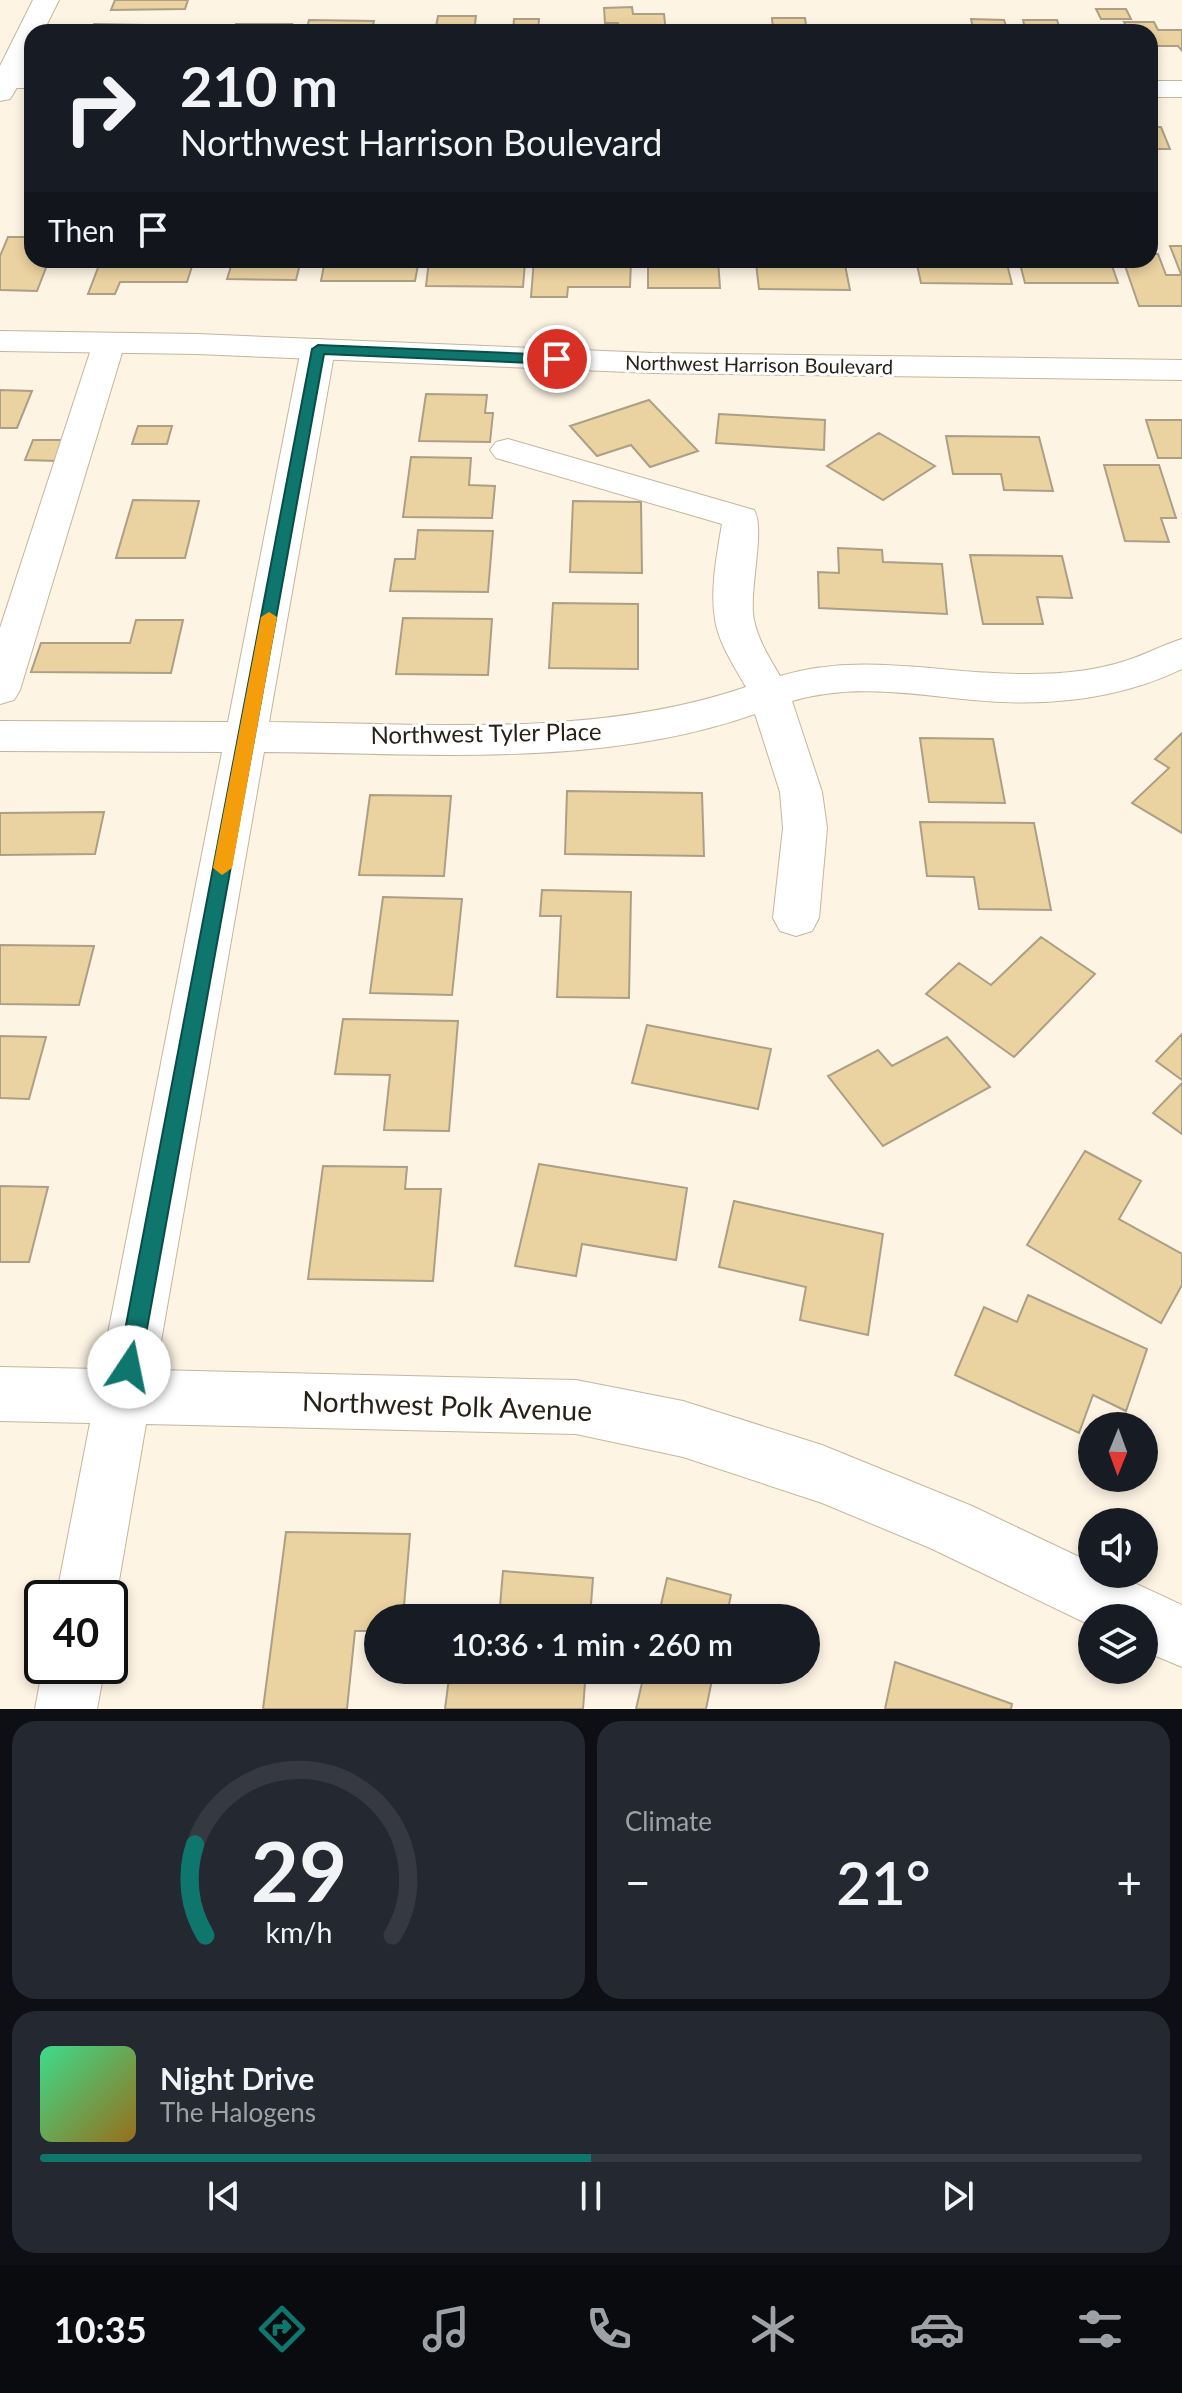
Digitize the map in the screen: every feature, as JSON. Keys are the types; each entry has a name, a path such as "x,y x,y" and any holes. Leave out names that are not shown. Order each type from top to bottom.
{"street":[{"path":"36,24 46,0"},
{"path":"10,83 24,51"},
{"path":"1158,89 1182,89"},
{"name":"Northwest Harrison Boulevard","path":"0,341 318,349 652,363 1182,370"},
{"path":"0,690 109,343"},
{"path":"89,1580 318,349"},
{"path":"508,450 741,518 735,563 734,619 747,653 769,693 801,792 805,828 796,918"},
{"name":"Northwest Tyler Place","path":"0,736 536,738 599,734 689,720 769,693 825,679 864,676 990,687 1070,687 1128,676 1182,653"},
{"name":"Northwest Polk Avenue","path":"0,1394 576,1407 683,1429 837,1480 951,1527 1112,1604"},
{"name":"Northwest Polk Avenue","path":"1158,1626 1182,1637"},
{"path":"66,1709 71,1684"}],"building":[{"path":"115,0 188,0 185,9 111,10"},
{"path":"632,7 633,14 664,14 665,24 605,23 604,8"},
{"path":"1096,9 1126,9 1131,19 1101,19"},
{"path":"438,16 476,16 475,24 436,24"},
{"path":"772,18 805,18 806,24 773,24"},
{"path":"514,19 539,19 539,24 514,24"},
{"path":"971,19 1004,20 1005,24 972,24"},
{"path":"309,20 374,21 373,24 308,24"},
{"path":"1023,20 1057,20 1058,24 1024,24"},
{"path":"1124,22 1155,24 1125,24"},
{"path":"1158,30 1182,30 1182,51 1178,46 1158,46"},
{"path":"1158,127 1161,127 1170,149 1158,149"},
{"path":"8,237 24,237 24,268 46,268 37,291 0,290 0,256"},
{"path":"1170,246 1182,246 1182,274 1181,274"},
{"path":"1158,254 1166,275 1182,275 1182,306 1139,306 1126,268 1158,268"},
{"path":"98,268 191,268 187,282 120,282 115,294 88,294"},
{"path":"230,268 299,268 296,280 227,279"},
{"path":"323,268 417,268 415,281 321,281"},
{"path":"428,268 525,268 523,287 426,286"},
{"path":"533,268 631,268 630,287 568,287 567,297 531,297"},
{"path":"648,268 719,268 720,288 648,288"},
{"path":"757,268 846,268 850,290 759,289"},
{"path":"918,268 1008,268 1012,284 921,283"},
{"path":"1021,268 1113,268 1118,283 1025,283"},
{"path":"0,390 32,391 17,428 0,428"},
{"path":"426,394 487,395 485,413 493,413 490,442 419,441"},
{"path":"649,400 698,451 650,467 631,445 597,456 570,426"},
{"path":"719,414 825,420 824,450 716,443"},
{"path":"1146,420 1182,420 1182,458 1158,458"},
{"path":"138,426 172,426 167,444 132,444"},
{"path":"879,433 935,466 883,500 827,466"},
{"path":"946,436 1039,437 1053,491 1004,490 1001,474 953,474"},
{"path":"33,440 65,440 58,461 25,460"},
{"path":"411,457 471,458 469,485 495,486 492,518 403,517"},
{"path":"1104,465 1159,465 1176,518 1161,518 1169,542 1125,541"},
{"path":"133,500 199,501 185,558 116,558"},
{"path":"573,501 641,502 642,573 570,572"},
{"path":"418,530 493,531 488,592 390,591 395,559 415,559"},
{"path":"838,548 882,550 883,562 942,564 947,614 819,608 818,572 839,573"},
{"path":"970,555 1062,556 1072,598 1037,597 1043,624 983,624"},
{"path":"553,603 638,604 638,669 549,668"},
{"path":"403,618 492,619 488,675 396,674"},
{"path":"136,620 183,620 171,673 31,672 41,643 130,643"},
{"path":"1182,733 1182,833 1132,803 1169,768 1155,759"},
{"path":"920,738 993,739 1005,803 929,802"},
{"path":"567,791 702,793 704,856 565,854"},
{"path":"370,795 451,796 444,876 359,875"},
{"path":"104,812 95,854 0,855 0,813"},
{"path":"920,822 1034,823 1051,910 979,909 974,877 927,876"},
{"path":"542,890 631,892 629,998 557,997 561,916 540,916"},
{"path":"383,897 462,899 452,995 370,993"},
{"path":"1041,937 1095,974 1014,1057 926,994 959,963 991,985"},
{"path":"0,945 94,946 79,1005 0,1004"},
{"path":"343,1019 458,1021 449,1131 384,1130 390,1075 335,1074"},
{"path":"647,1025 771,1049 758,1109 632,1083"},
{"path":"1182,1034 1182,1080 1156,1061"},
{"path":"0,1036 46,1037 29,1099 0,1098"},
{"path":"947,1037 990,1087 883,1146 828,1076 878,1050 892,1066"},
{"path":"1182,1083 1182,1134 1153,1113"},
{"path":"1085,1151 1141,1181 1119,1219 1182,1254 1182,1285 1161,1323 1027,1245"},
{"path":"539,1164 687,1188 676,1260 582,1244 576,1276 515,1266"},
{"path":"323,1166 407,1167 405,1189 441,1189 433,1281 308,1279"},
{"path":"0,1186 48,1187 29,1262 0,1262"},
{"path":"734,1201 883,1234 868,1335 800,1320 806,1287 719,1267"},
{"path":"1028,1295 1147,1349 1126,1411 1093,1395 1087,1412 1078,1412 1078,1433 955,1375 984,1307 1017,1322"},
{"path":"286,1532 410,1534 404,1604 364,1604 364,1631 355,1631 347,1709 263,1709"},
{"path":"503,1571 593,1578 591,1604 500,1604"},
{"path":"667,1578 731,1595 729,1604 661,1604"},
{"path":"895,1662 1012,1704 1011,1709 885,1709"},
{"path":"448,1684 585,1684 583,1709 445,1709"},
{"path":"642,1684 711,1684 706,1709 636,1709"}],"slow traffic":[{"path":"222,868 269,617"}],"route":[{"path":"129,1367 318,349 557,359"}]}
